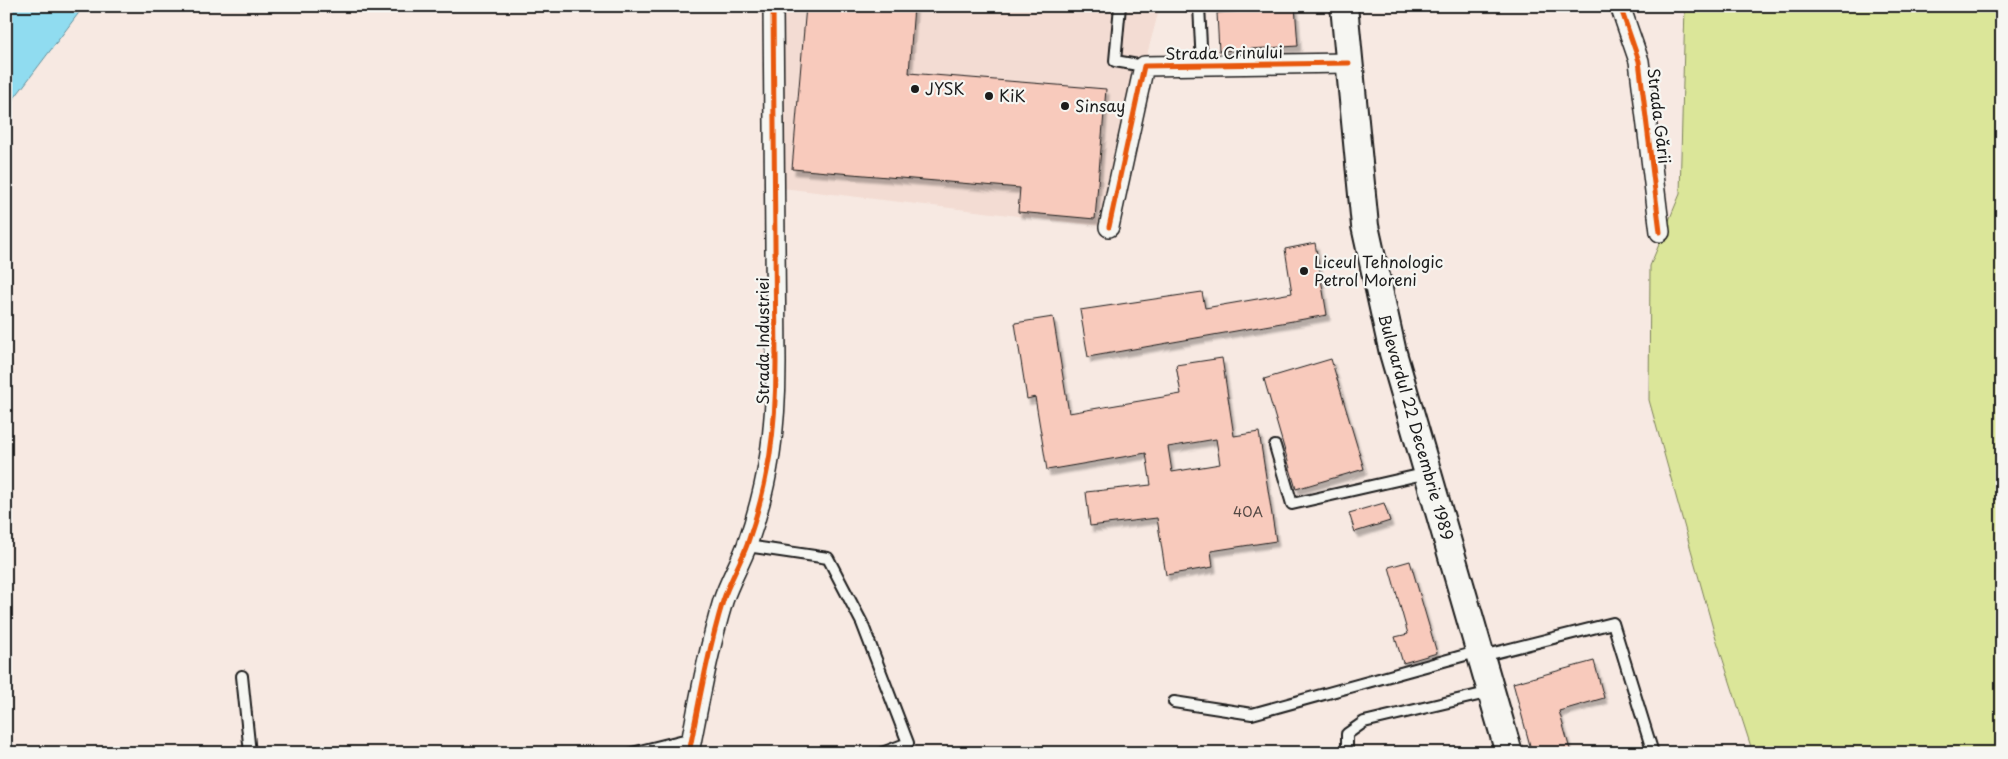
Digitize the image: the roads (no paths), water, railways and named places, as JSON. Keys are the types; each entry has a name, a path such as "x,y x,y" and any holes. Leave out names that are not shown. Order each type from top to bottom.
{"main road":[{"name":"Bulevardul 22 Decembrie 1989","path":"1344,6 1365,226 1393,353 1482,654 1509,753"}],"street":[{"name":"Strada Industriei","path":"691,746 709,651 721,608 747,546 766,484 776,418 773,6"},
{"name":"Strada Gării","path":"1620,6 1639,61 1660,232"},
{"name":"Strada Crinului","path":"1108,227 1144,66 1349,63"}],"lane":[{"path":"1120,6 1115,61 1144,66"},
{"path":"1199,6 1202,66"},
{"path":"1275,446 1292,504 1429,472"},
{"path":"747,546 828,558 862,623 908,743 882,753"},
{"path":"1174,702 1252,714 1482,654 1613,623 1653,753"},
{"path":"242,676 250,753"},
{"path":"1347,753 1347,734 1364,722 1492,692"},
{"path":"632,753 691,746"}],"water":[{"path":"6,6 84,6 6,109"}],"place":[{"name":"JYSK","path":"915,89"},
{"name":"KiK","path":"989,96"},
{"name":"Sinsay","path":"1065,106"},
{"name":"Liceul Tehnologic Petrol Moreni","path":"1304,271"}]}
